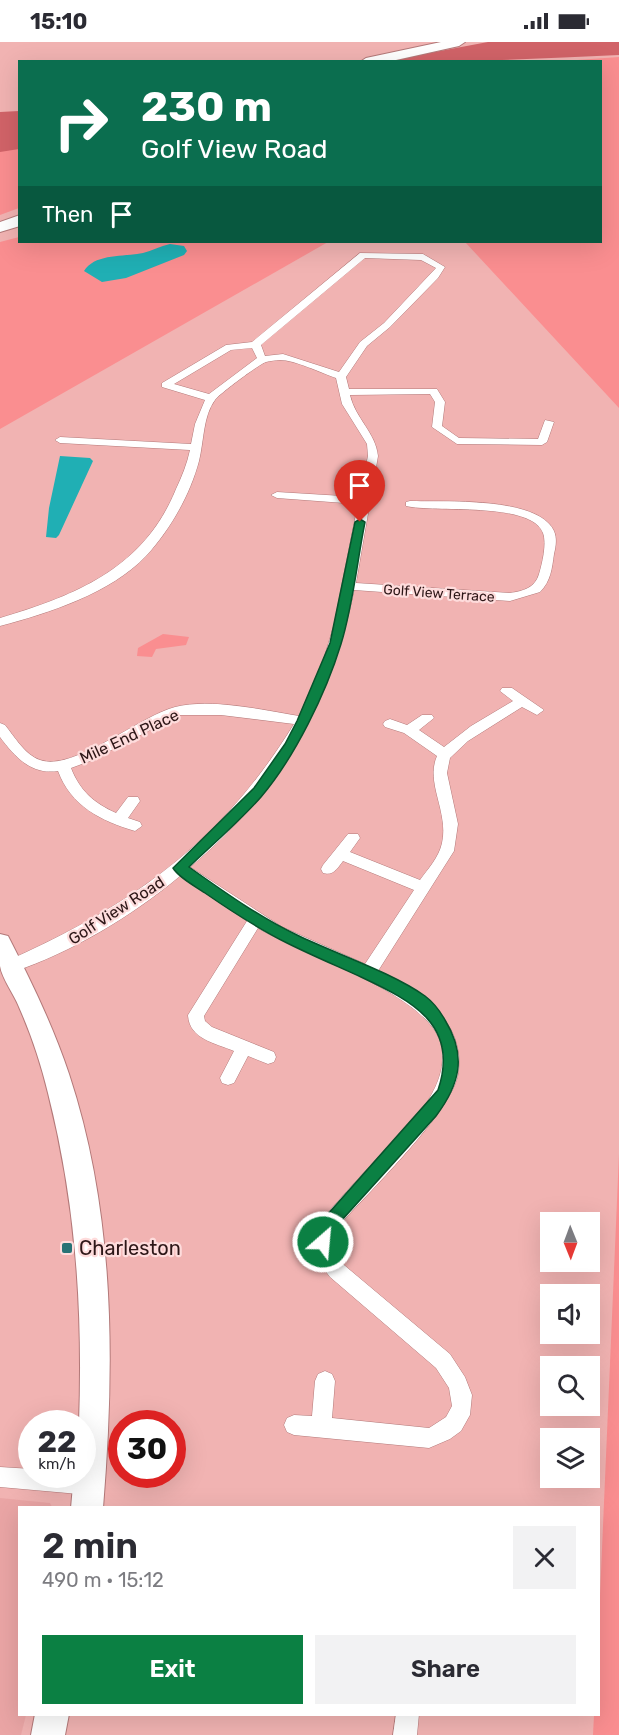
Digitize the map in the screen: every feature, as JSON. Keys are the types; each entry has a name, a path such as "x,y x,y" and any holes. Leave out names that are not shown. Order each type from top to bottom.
{"highway":[{"path":"375,60 459,42"},
{"path":"0,227 18,221"}],"street":[{"path":"0,622 51,607 80,594 124,569 142,553 166,523 193,462 200,424 211,398 262,359 283,357 341,376 348,369 363,344 387,325 441,267 423,257 363,255 256,345 229,347 166,385 211,398"},
{"path":"256,345 262,359"},
{"name":"Golf View Road","path":"7,955 63,944 143,896 180,868 240,812 290,746 303,721 335,643 373,456 372,444 347,404 341,376"},
{"path":"345,392 433,391 440,402 437,427 457,441 542,442 549,422"},
{"path":"60,440 196,447"},
{"path":"277,495 308,503 364,501"},
{"name":"Golf View Terrace","path":"348,586 510,597 527,594 540,587 545,576 550,540 548,530 539,520 524,513 504,509 456,510 410,504"},
{"path":"507,691 537,710"},
{"path":"368,974 447,851 453,834 440,777 440,766 445,754 456,743 522,700"},
{"name":"Mile End Place","path":"0,728 28,760 37,766 50,768 63,766 175,712 201,710 303,721"},
{"path":"409,730 427,718"},
{"path":"390,724 409,730 445,754"},
{"name":"Mile End Place","path":"63,766 74,793 87,805 135,826"},
{"path":"118,820 133,801"},
{"path":"328,869 353,838"},
{"path":"339,854 422,887"},
{"path":"180,868 256,919 290,938 421,1001 435,1016 446,1034 452,1055 451,1074 444,1093 431,1111 326,1228 323,1242 326,1257 337,1271 443,1361 456,1376 463,1393 463,1407 456,1423 444,1433 429,1438 294,1425"},
{"path":"256,919 196,1015 199,1028 268,1058"},
{"path":"0,1476 88,1496 96,1352 87,1221 75,1142 63,1097 33,1009 7,955"},
{"path":"228,1078 244,1048"},
{"path":"321,1427 325,1381"},
{"path":"48,1735 52,1716"},
{"path":"405,1735 408,1716"}],"shaded area":[{"path":"488,42 619,42 619,55 500,60 392,60"},
{"path":"619,57 619,408 466,243 602,243 602,60 577,60"},
{"path":"18,111 18,149 0,152 0,112"},
{"path":"18,147 18,208 0,215 0,149"},
{"path":"18,237 18,243 326,243 0,429 0,242"},
{"path":"163,634 189,637 186,645 156,649 152,657 137,656 138,648"},
{"path":"619,1154 619,1735 593,1735 594,1716 600,1716 600,1596"},
{"path":"0,1498 50,1503 52,1506 18,1506 18,1716 26,1716 21,1735 0,1735"}],"water":[{"path":"170,244 184,246 187,251 184,255 126,278 102,282 84,271 89,265 103,258 143,253"},
{"path":"60,456 90,458 93,461 59,535 56,538 46,537 49,508"}],"place":[{"name":"Charleston","path":"67,1248"}],"route":[{"path":"323,1242 326,1228 431,1111 444,1093 451,1074 452,1055 446,1034 435,1016 421,1001 401,989 290,938 256,919 180,868 240,812 275,769 290,746 328,664 335,643 360,522"}]}
